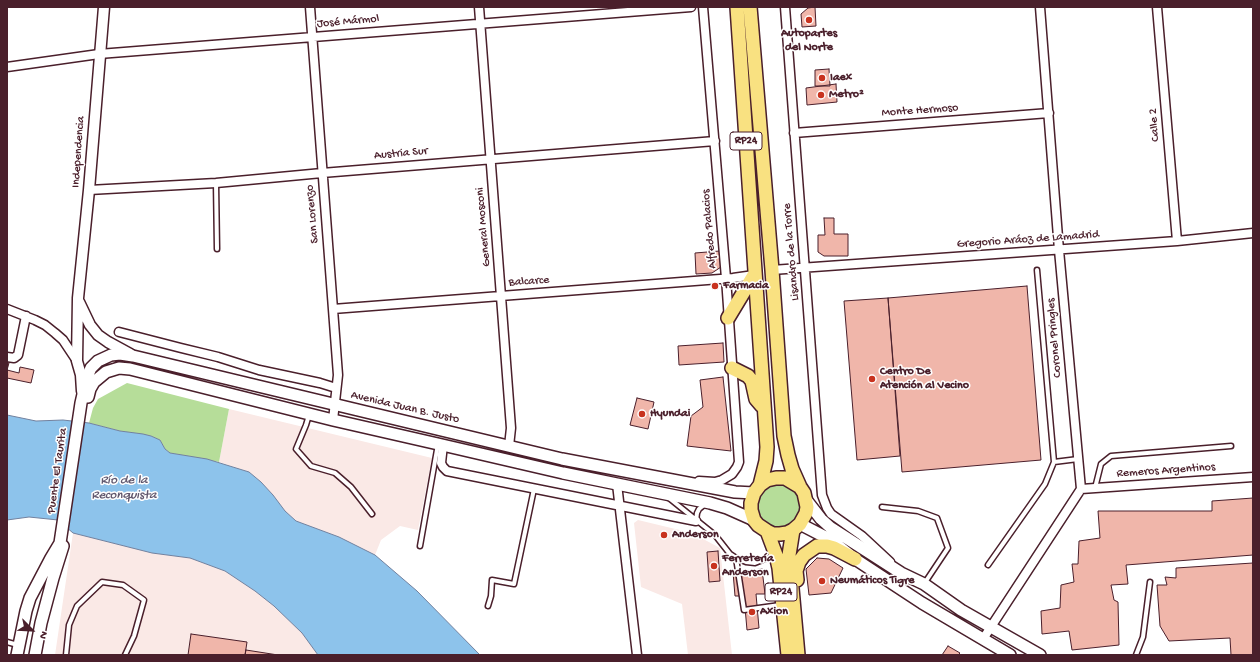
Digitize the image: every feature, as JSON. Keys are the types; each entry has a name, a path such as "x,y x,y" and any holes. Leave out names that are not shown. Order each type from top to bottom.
{"main road":[{"name":"RP24","path":"737,7 754,274 767,447 766,461 751,503 751,510 754,520 767,531 776,555 788,603 798,655"},
{"name":"RP24","path":"750,7 784,436 788,456 807,501 806,513 797,527 789,555 788,655"},
{"path":"728,318 754,274"},
{"name":"Avenida Juan B. Justo","path":"83,401 87,377 91,368 110,355 120,354 562,459 735,492 757,489"},
{"path":"83,401 94,382 106,372 124,368 333,420 563,473 710,503 727,508 754,520"},
{"path":"732,368 748,376 752,381 756,399 765,409"},
{"name":"Puente El Taurita","path":"62,543 83,401"},
{"path":"757,489 767,480 776,478 785,478 800,487"},
{"path":"807,501 826,523 901,573 924,584 961,610 1040,655"},
{"path":"767,531 780,534 797,527 831,540 855,559 922,603 1010,655"},
{"path":"18,650 30,598 51,558 62,543"},
{"path":"35,655 41,623 62,543"},
{"path":"788,603 797,582 797,567 804,555 811,549 817,546 827,546 855,559"}],"street":[{"name":"Independencia","path":"83,401 81,376 77,361 78,298 89,190 104,7"},
{"name":"San Lorenzo","path":"310,7 338,375 333,420"},
{"name":"General Mosconi","path":"479,7 502,296 511,428 509,446"},
{"name":"José Mármol","path":"7,67 100,54 691,7"},
{"name":"Alfredo Palacios","path":"664,479 715,482 732,474 738,467 739,462 726,278 703,7"},
{"name":"Lisandro de la Torre","path":"785,7 822,495 831,514 862,536 901,573"},
{"name":"Coronel Pringles","path":"1040,7 1059,250 1081,488"},
{"name":"Calle 2","path":"1157,7 1177,241"},
{"name":"Monte Hermoso","path":"794,133 1049,113"},
{"name":"Austria Sur","path":"89,190 216,183 715,141"},
{"name":"Gregorio Aráoz de Lamadrid","path":"772,270 1177,241 1253,233"},
{"name":"Balcarce","path":"333,309 726,278 754,274"},
{"path":"78,298 90,325 98,335 133,356"},
{"path":"7,310 26,316 45,325 63,340 77,361"},
{"path":"7,357 14,358 18,355 26,316"},
{"path":"118,332 218,357 259,370 320,383 336,388"},
{"path":"440,444 441,463 447,471 696,521"},
{"name":"Remeros Argentinos","path":"1081,488 1253,477"},
{"path":"617,484 638,655"},
{"path":"983,639 1081,488"}],"lane":[{"path":"216,183 216,249"},
{"path":"988,565 1044,484 1054,462 1037,270"},
{"path":"309,414 296,449 311,466 334,473 346,483 372,514"},
{"path":"420,546 440,444"},
{"path":"1095,488 1101,464 1111,456 1231,446"},
{"path":"1054,462 1078,459"},
{"path":"488,606 491,596 492,580 514,584 534,488"},
{"path":"663,493 715,535 730,554 736,558 746,562 755,563 776,555"},
{"path":"696,521 699,509 710,503"},
{"path":"882,507 918,511 937,518 948,548 924,584"},
{"path":"736,558 744,610 788,603"},
{"path":"66,655 69,625 77,606 102,582 123,585 144,600 134,636 125,655"},
{"path":"1136,655 1143,637 1150,582"},
{"path":"7,642 18,650"}],"shaded area":[{"path":"229,409 432,458 418,530 400,526 381,540 375,555 339,537 296,521 285,511 261,482 249,472 219,462"},
{"path":"638,520 692,533 720,548 732,655 688,655 682,604 641,587 634,523"},
{"path":"73,533 152,553 190,558 225,571 274,606 302,633 318,655 55,655"}],"green space":[{"path":"127,383 229,409 219,462 170,453 165,449 160,440 151,436 120,431 89,423 93,408 98,399"},
{"path":"784,482 797,490 803,504 798,519 786,528 771,528 759,518 756,511 758,495 769,484"}],"water":[{"name":"Río de la Reconquista","path":"7,415 36,421 63,420 89,423 120,431 143,434 160,440 165,449 170,453 207,459 249,472 261,482 285,511 296,521 339,537 375,555 417,591 480,655 318,655 302,633 274,606 225,571 190,558 152,553 73,533 58,520 29,517 7,520"}],"building":[{"name":"Autopartes del Norte","path":"815,7 816,26 802,27 801,14 808,8"},
{"name":"Iaex","path":"829,69 830,86 815,86 815,70"},
{"name":"Metro²","path":"836,84 837,102 807,105 806,88"},
{"path":"824,218 834,218 834,234 848,234 848,256 824,256 818,252 818,235 825,235"},
{"path":"720,251 721,267 712,273 696,274 695,253"},
{"path":"1027,286 1041,460 902,472 888,298"},
{"name":"Centro De Atención al Vecino","path":"888,298 900,456 857,460 844,301"},
{"path":"723,343 724,362 679,365 678,346"},
{"path":"20,367 34,370 31,383 7,378 7,370 19,373"},
{"path":"723,377 731,451 687,446 691,416 703,407 700,380"},
{"name":"Hyundai","path":"637,398 654,402 648,429 630,425"},
{"path":"1253,498 1253,555 1126,565 1128,584 1111,585 1114,600 1118,602 1119,645 1072,650 1069,631 1042,634 1041,611 1060,608 1061,585 1074,582 1072,564 1078,564 1079,541 1100,538 1098,511 1212,511 1212,501"},
{"name":"Ferretería Anderson","path":"718,551 720,581 709,582 707,552"},
{"name":"Neumáticos Tigre","path":"817,558 829,559 843,568 831,593 809,595 806,569"},
{"path":"1253,563 1253,655 1231,655 1230,638 1169,641 1160,626 1157,585 1167,585 1165,577 1176,578 1176,568"},
{"name":"Axion","path":"762,569 765,594 756,594 759,628 747,630 744,596 735,596 733,572"},
{"path":"191,634 247,642 245,655 188,655"},
{"path":"948,646 960,653 958,655 942,655"},
{"path":"246,650 278,655 245,655"}],"place":[{"name":"Autopartes del Norte","path":"809,20"},
{"name":"Iaex","path":"822,78"},
{"name":"Metro²","path":"821,95"},
{"name":"Farmacia","path":"715,286"},
{"name":"Centro De Atención al Vecino","path":"872,379"},
{"name":"Hyundai","path":"642,414"},
{"name":"Anderson","path":"664,535"},
{"name":"Ferretería Anderson","path":"714,566"},
{"name":"Neumáticos Tigre","path":"822,581"},
{"name":"Axion","path":"752,612"}]}
